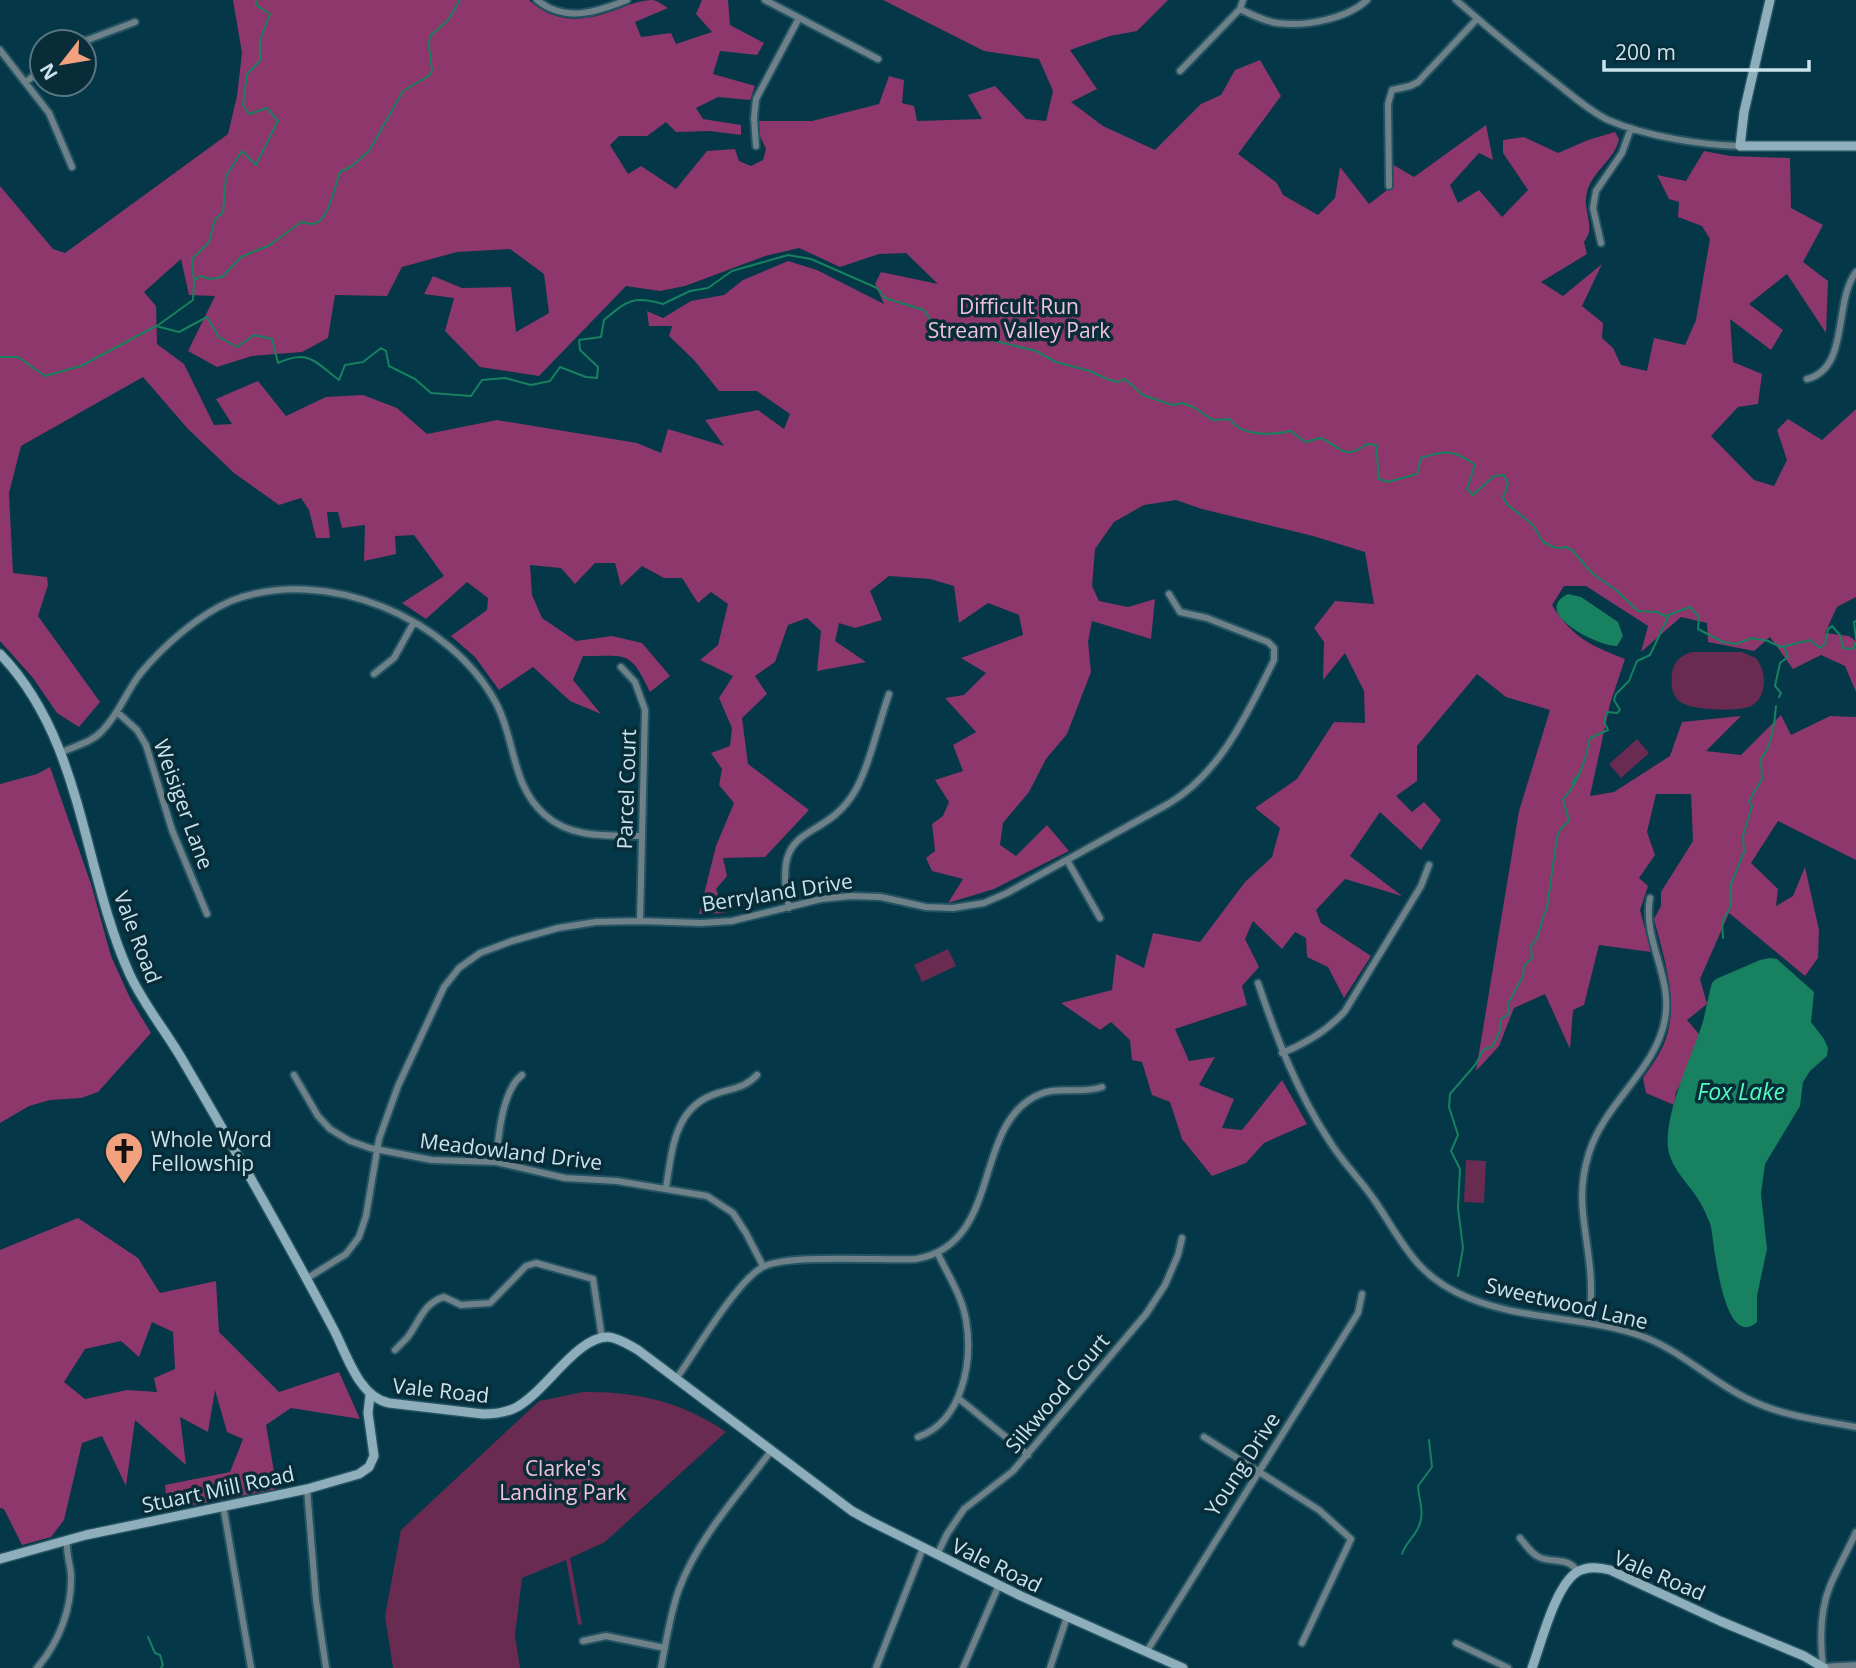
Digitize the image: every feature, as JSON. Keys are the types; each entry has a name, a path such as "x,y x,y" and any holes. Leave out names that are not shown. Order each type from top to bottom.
{"main road":[{"path":"1770,0 1744,112 1740,146 1856,146"},
{"name":"Vale Road","path":"0,654 14,668 36,701 60,753 129,973 186,1065 306,1279 359,1380 370,1395 389,1403 483,1414 508,1411 533,1396 581,1349 602,1338 613,1338 628,1344 677,1379 852,1511 999,1586 1184,1668"},
{"name":"Stuart Mill Road","path":"0,1559 223,1505 307,1489 359,1474 373,1462 375,1449 368,1413 370,1395"},
{"name":"Vale Road","path":"1578,1572 1592,1567 1610,1570 1824,1667"},
{"path":"1532,1668 1564,1586 1578,1572"}],"street":[{"path":"537,0 553,10 582,14 627,0"},
{"path":"765,0 878,59"},
{"path":"1180,71 1240,9 1243,0"},
{"path":"1240,9 1266,21 1282,24 1341,16 1351,13 1367,0"},
{"path":"1456,0 1520,56 1606,119 1632,128 1715,145 1740,146"},
{"path":"756,146 756,99 799,18"},
{"path":"1389,186 1388,104 1392,90 1418,82 1477,19"},
{"path":"98,36 135,22"},
{"path":"0,50 49,113 72,167"},
{"path":"1601,243 1594,220 1593,199 1600,183 1622,153 1632,128"},
{"path":"1807,379 1822,373 1832,358 1846,290 1856,272"},
{"path":"60,753 95,737 117,712 139,675 170,644 210,612 245,597 297,591 335,593 373,603 414,622 458,654 489,692 502,716 518,776 545,815 562,827 584,834 641,836"},
{"name":"Berryland Drive","path":"306,1279 346,1254 359,1237 366,1216 376,1149 388,1108 438,997 451,977 480,953 558,928 596,922 732,921 821,899 851,896 881,897 934,908 967,907 995,899 1180,797 1198,783 1227,744 1274,660 1274,648 1268,642 1207,618 1180,612 1169,594"},
{"path":"374,674 394,658 414,622"},
{"name":"Parcel Court","path":"621,667 635,682 645,710 640,920"},
{"path":"789,908 783,876 787,856 798,840 838,812 854,792 889,694"},
{"name":"Weisiger Lane","path":"117,712 137,730 146,745 172,830 207,914"},
{"path":"1067,860 1100,918"},
{"path":"1282,1053 1314,1038 1331,1026 1345,1011 1421,886 1429,866"},
{"path":"1590,1322 1590,1271 1582,1216 1585,1167 1602,1122 1652,1055 1665,1019 1665,987 1648,917 1650,898"},
{"name":"Sweetwood Lane","path":"1258,983 1282,1053 1311,1112 1331,1144 1374,1199 1406,1251 1428,1274 1458,1293 1505,1311 1590,1322 1628,1332 1661,1344 1749,1400 1795,1415 1856,1427"},
{"name":"Meadowland Drive","path":"293,1075 318,1116 330,1129 350,1141 376,1149 441,1161 496,1162 565,1178 617,1181 707,1196 725,1206 739,1221 763,1266"},
{"path":"496,1162 508,1095 515,1080 522,1075"},
{"path":"666,1188 674,1141 686,1115 708,1096 745,1086 757,1075"},
{"path":"677,1379 741,1287 763,1266 793,1260 904,1260 938,1254 957,1240 968,1224 1008,1123 1021,1107 1037,1095 1048,1091 1087,1091 1102,1087"},
{"name":"Silkwood Court","path":"937,1555 964,1509 1003,1480 1028,1455 1146,1314 1165,1285 1182,1238"},
{"path":"918,1437 939,1425 958,1398 968,1353 966,1318 957,1292 938,1254"},
{"path":"395,1350 408,1337 420,1315 439,1299 444,1297 461,1305 490,1303 526,1266 536,1263 593,1279 602,1338"},
{"name":"Young Drive","path":"1147,1651 1358,1313 1362,1294"},
{"path":"958,1398 1028,1455"},
{"path":"1205,1437 1319,1510 1351,1539 1302,1643"},
{"path":"661,1668 678,1591 692,1562 771,1451"},
{"path":"307,1489 316,1600 326,1668"},
{"path":"223,1505 251,1668"},
{"path":"1856,1532 1827,1594 1822,1628 1824,1667 1856,1665"},
{"path":"1520,1538 1539,1558 1573,1564 1578,1572"},
{"path":"37,1668 58,1635 68,1605 71,1572 67,1541"},
{"path":"876,1668 923,1548"},
{"path":"963,1668 999,1586"},
{"path":"1049,1668 1068,1617"},
{"path":"583,1641 606,1636 665,1648"},
{"path":"1456,1643 1508,1668"}],"green space":[{"name":"Difficult Run Stream Valley Park","path":"233,0 529,0 551,14 573,19 597,16 637,2 653,0 668,8 635,22 641,37 671,33 676,44 712,32 696,14 702,0 728,0 730,25 764,43 757,55 720,51 713,74 755,86 750,100 718,97 696,108 703,119 741,125 741,135 710,131 676,132 666,122 647,136 619,136 610,145 628,174 641,166 676,189 707,151 735,149 739,161 751,166 763,160 766,149 760,136 759,121 812,121 879,104 889,76 904,80 902,103 914,106 917,121 982,119 968,95 995,86 1026,119 1046,121 1053,91 1039,59 984,51 883,0 1168,0 1137,31 1110,36 1070,50 1097,89 1071,102 1103,126 1155,150 1201,104 1221,95 1235,70 1260,60 1281,96 1238,154 1277,183 1283,195 1318,215 1335,198 1340,167 1369,204 1386,191 1392,164 1414,177 1486,125 1493,160 1479,153 1450,185 1458,203 1479,190 1502,217 1528,190 1503,153 1503,140 1524,137 1558,153 1615,132 1619,139 1616,147 1587,192 1589,233 1584,242 1587,254 1541,282 1563,296 1602,264 1582,306 1603,323 1602,338 1613,348 1621,365 1647,371 1654,338 1685,345 1696,320 1710,239 1702,226 1678,217 1679,202 1669,199 1657,175 1686,181 1704,151 1730,156 1790,158 1791,208 1823,225 1803,262 1828,281 1826,333 1787,274 1749,304 1783,330 1771,350 1730,319 1733,362 1762,374 1758,404 1738,407 1711,436 1754,480 1774,486 1787,460 1777,430 1788,419 1822,440 1856,409 1856,597 1837,607 1825,633 1849,636 1856,641 1856,692 1845,666 1821,655 1793,669 1770,637 1754,651 1708,642 1707,623 1681,617 1641,652 1648,626 1586,586 1564,586 1552,605 1567,625 1583,639 1625,659 1610,704 1590,796 1614,792 1670,756 1682,722 1741,716 1706,751 1741,755 1781,715 1791,735 1830,716 1856,717 1856,860 1778,821 1751,863 1778,889 1776,906 1793,896 1805,867 1819,930 1818,958 1805,976 1729,913 1700,979 1707,1004 1687,1020 1699,1034 1676,1092 1674,1105 1646,1093 1643,1078 1663,1046 1671,1015 1669,982 1654,919 1661,906 1661,892 1693,841 1691,794 1656,794 1647,832 1655,855 1639,878 1648,886 1640,910 1651,952 1599,945 1584,1005 1573,1010 1570,1049 1545,994 1514,1008 1499,1046 1476,1071 1519,811 1550,710 1506,697 1477,674 1417,746 1417,781 1396,796 1412,812 1424,802 1441,820 1421,850 1380,812 1350,856 1402,896 1345,879 1316,910 1321,923 1371,956 1344,998 1328,967 1307,957 1306,938 1295,932 1282,949 1253,921 1245,939 1259,967 1242,986 1247,1005 1175,1029 1189,1061 1215,1057 1199,1085 1234,1099 1222,1128 1242,1130 1282,1080 1307,1124 1264,1143 1246,1163 1212,1176 1182,1139 1170,1102 1152,1095 1142,1062 1132,1060 1130,1040 1111,1022 1100,1030 1061,1003 1112,990 1116,954 1144,968 1153,933 1200,942 1245,882 1272,857 1280,828 1255,808 1297,779 1334,722 1365,723 1364,691 1345,653 1323,680 1324,642 1314,628 1335,601 1374,604 1365,552 1176,500 1144,505 1114,522 1095,549 1092,586 1099,601 1128,607 1155,599 1151,639 1092,621 1088,642 1091,672 1067,734 1046,759 1029,792 1003,823 1000,845 1016,856 1047,825 1069,851 994,889 948,903 963,879 932,871 926,858 935,851 932,824 943,816 949,802 935,780 963,771 953,745 976,732 945,698 964,695 986,673 961,658 1023,635 1019,615 988,603 959,623 954,586 930,579 889,576 870,591 882,620 855,628 839,623 835,641 866,662 817,671 821,631 807,618 788,625 775,662 755,676 767,694 742,718 748,764 809,810 765,857 723,858 727,876 716,889 725,913 699,914 716,846 734,803 719,785 722,769 711,753 730,746 732,728 719,698 733,676 700,660 718,645 728,604 711,592 698,603 682,578 664,578 642,566 621,586 615,563 595,563 575,584 561,568 530,565 532,595 542,618 576,641 612,636 642,643 670,676 650,692 637,669 626,658 583,656 573,680 601,714 570,701 533,667 499,690 475,657 451,636 487,610 488,598 467,582 426,619 402,603 444,576 414,535 395,536 396,554 364,561 365,525 342,528 338,512 327,512 330,538 316,538 309,510 301,498 279,505 234,473 188,429 143,377 21,446 9,493 13,573 47,577 48,585 38,616 100,702 79,727 57,713 33,678 0,641 0,186 53,249 65,253 228,134 237,96 242,53","holes":["799,248 840,267 879,254 906,253 938,284 881,272 875,284 884,304 817,270 788,261 743,280 724,295 691,301 663,318 647,311 649,326 672,326 669,336 694,360 719,391 757,391 790,414 784,429 758,410 705,420 724,446 668,429 661,453 637,443 497,420 427,434 397,408 363,395 326,397 286,416 258,381 216,399 232,424 214,425 184,364 157,344 156,306 144,292 181,259 189,295 215,296 188,351 217,367 252,356 302,352 328,338 335,295 387,296 402,267 457,252 510,249 544,274 549,313 516,332 511,287 462,288 433,276 424,294 454,298 445,331 480,367 539,376 626,286 660,291 685,286 765,256"]},
{"path":"1692,652 1742,652 1756,658 1764,679 1759,699 1745,708 1725,710 1683,704 1672,688 1673,670 1678,660"},
{"path":"1637,739 1649,753 1621,778 1609,764"},
{"path":"50,767 91,884 111,956 130,998 151,1033 98,1092 81,1098 50,1100 29,1106 0,1123 0,784 37,774"},
{"path":"948,949 956,966 922,982 914,965"},
{"path":"1466,1160 1486,1161 1484,1203 1464,1202"},
{"path":"78,1218 138,1258 160,1293 216,1281 219,1332 279,1392 339,1372 360,1419 291,1408 266,1425 277,1489 168,1510 165,1485 230,1472 243,1439 227,1432 215,1390 208,1432 180,1417 186,1465 135,1420 126,1486 102,1436 82,1443 64,1520 51,1537 22,1545 4,1509 0,1508 0,1250","holes":["152,1322 173,1332 175,1369 154,1378 157,1392 127,1390 85,1399 64,1382 85,1349 121,1341 139,1357"]},
{"name":"Clarke's Landing Park","path":"583,1392 622,1394 658,1400 693,1413 726,1432 605,1542 570,1558 582,1624 578,1625 566,1560 522,1578 515,1635 520,1668 393,1668 385,1616 401,1530 539,1401"}],"water":[{"path":"1568,594 1581,597 1618,622 1623,636 1617,646 1584,635 1562,619 1557,610 1558,602"},
{"name":"Fox Lake","path":"1777,959 1814,992 1811,1022 1828,1048 1827,1056 1810,1071 1803,1082 1800,1106 1765,1164 1761,1194 1767,1249 1757,1296 1757,1322 1745,1327 1736,1322 1728,1309 1718,1272 1710,1223 1701,1204 1670,1157 1668,1135 1674,1103 1702,1025 1712,983 1760,960"}],"waterway":[{"path":"157,326 193,300 192,259 209,242 215,219 223,213 226,176 242,151 256,165 278,121 267,108 249,114 243,105 247,74 260,61 260,40 270,14 256,5 256,0"},
{"path":"195,280 200,276 210,279 222,277 241,257 270,245 301,222 312,224 323,218 340,172 352,166 369,151 403,91 430,75 430,36 448,20 460,0"},
{"path":"0,357 18,357 45,376 81,366 156,326 179,332 207,317 219,337 237,347 254,335 272,339 278,363 304,357 311,359 339,380 345,365 363,362 381,348 386,351 389,366 415,379 431,393 471,396 482,380 505,378 531,385 550,381 560,367 586,377 597,378 598,367 580,350 579,340 601,337 604,320 625,304 637,300 663,304 690,291 708,288 732,271 788,255 811,259 877,288 885,298 924,310 931,321 946,324 957,337 968,340 987,339 1036,351 1056,362 1090,371 1107,379 1117,382 1125,379 1143,395 1172,405 1183,403 1213,420 1230,419 1235,425 1249,432 1267,434 1291,431 1305,442 1321,438 1348,452 1367,444 1376,445 1379,479 1388,482 1417,474 1421,458 1443,452 1461,456 1475,465 1467,489 1473,495 1494,476 1504,475 1508,484 1503,497 1507,504 1533,525 1543,542 1556,548 1566,547 1572,550 1592,573 1616,590 1638,611 1657,612 1665,616 1690,607 1699,617 1698,629 1723,642 1736,644 1752,638 1781,647 1810,640 1820,648 1825,644 1828,629 1832,626 1840,635 1843,648 1853,649 1856,642"},
{"path":"1458,1276 1463,1248 1458,1208 1460,1169 1451,1151 1458,1135 1449,1107 1450,1094 1475,1065 1484,1049 1492,1047 1500,1031 1501,1019 1509,1014 1508,1004 1523,976 1524,966 1532,958 1531,946 1537,938 1547,908 1557,837 1561,828 1569,821 1563,799 1581,771 1590,738 1608,730 1604,722 1607,712 1617,713 1620,710 1614,700 1616,694 1629,681 1637,661 1650,655 1669,615"},
{"path":"1856,621 1856,639"},
{"path":"1779,697 1781,693 1775,686 1780,663 1788,657 1784,647"},
{"path":"1723,938 1722,922 1731,906 1731,884 1744,852 1743,836 1752,806 1749,801 1762,779 1761,759 1770,741 1776,706"},
{"path":"1573,784 1581,771"},
{"path":"1402,1554 1420,1524 1418,1486 1432,1467 1429,1440"},
{"path":"148,1637 155,1653 160,1655 163,1665 161,1668"}],"place":[{"name":"Whole Word Fellowship","path":"124,1185"}]}
